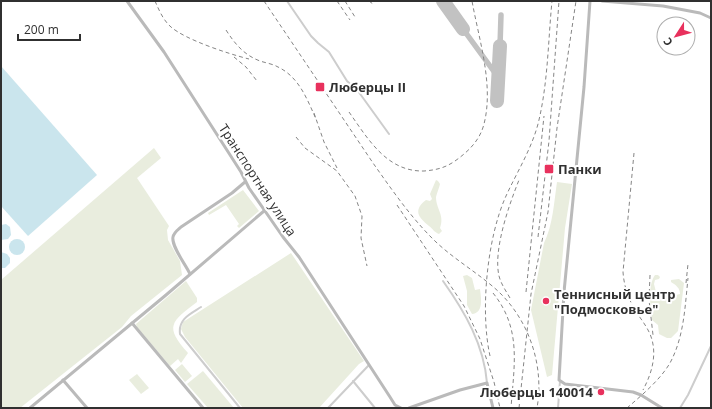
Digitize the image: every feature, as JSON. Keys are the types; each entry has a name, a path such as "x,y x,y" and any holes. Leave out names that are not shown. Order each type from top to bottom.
{"street":[{"name":"Транспортная улица","path":"127,1 164,52 241,172 245,182 264,211 282,237 300,257 396,405 400,408"},
{"path":"287,1 311,36 329,52 347,81 358,90 389,134"},
{"path":"558,408 560,381 558,377 564,292 584,87 590,1"},
{"path":"602,1 663,6 700,13 711,18"},
{"path":"190,274 174,244 174,234 181,227 232,193 245,182"},
{"path":"30,408 264,211"},
{"path":"443,281 470,324 477,340 484,361 493,408"},
{"path":"201,307 181,321 179,329 180,334 240,408"},
{"path":"132,323 203,408"},
{"path":"680,408 688,395 711,346"},
{"path":"328,408 370,365"},
{"path":"63,380 87,408"},
{"path":"353,381 375,408"},
{"path":"560,381 565,384 633,392 641,395 662,408"},
{"path":"408,408 460,390 487,383"}],"shaded area":[{"path":"154,148 161,158 137,178 169,226 167,230 168,240 180,261 182,275 131,316 122,327 20,408 1,408 1,280"},
{"path":"436,180 440,184 436,197 441,216 440,228 442,231 439,234 425,223 418,213 419,207 426,200 430,201 432,199 430,194"},
{"name":"Теннисный центр \"Подмосковье\"","path":"557,182 572,184 565,228 552,375 547,377 531,310 544,243 551,221"},
{"path":"243,190 259,211 239,228 237,226 239,224 226,205 209,215 208,213"},
{"path":"291,253 364,361 359,364 319,408 243,408 185,337 181,329 183,322"},
{"path":"467,275 472,278 475,290 480,289 480,308 476,313 472,314 467,305 467,291 463,276"},
{"path":"655,275 660,277 659,279 655,280 654,284 656,292 665,296 680,294 678,288 671,282 671,280 679,279 684,283 678,331 671,338 667,338 659,334 658,325 652,320 650,291"},
{"path":"186,281 197,298 197,302 176,320 173,330 180,344 188,353 181,363 178,359 170,366 136,324"},
{"path":"182,364 192,376 185,382 175,370"},
{"path":"203,371 234,408 208,408 187,384"},
{"path":"137,374 149,388 141,394 129,380"}],"water":[{"path":"1,66 97,175 28,236 1,206"},
{"path":"6,224 10,227 11,235 8,239 1,240 1,225"},
{"path":"17,239 23,241 25,247 23,253 17,255 11,253 9,247 11,241"},
{"path":"1,252 7,254 10,258 10,263 5,268 1,268"}],"taxiway":[{"path":"500,46 501,15"},
{"path":"463,29 498,77"}],"runway":[{"path":"443,1 463,29"},
{"path":"497,101 500,46"}],"railway":[{"path":"155,1 166,21 178,32 208,46 249,59"},
{"path":"264,1 373,163 411,214 436,242 491,285 504,297 514,310 530,340 535,357 539,391 537,408"},
{"path":"337,1 350,20"},
{"path":"345,1 355,17"},
{"path":"369,1 373,4"},
{"path":"349,112 371,143 389,160 399,166 411,170 424,171 436,169 444,167 465,153 480,135 487,109 484,62 472,1"},
{"path":"490,356 486,318 487,275 490,253 499,213 528,152 538,124 546,78 552,1"},
{"path":"538,237 549,141 559,1"},
{"path":"519,408 531,294 548,212 557,128 576,1"},
{"path":"226,30 236,44 249,56 276,66 292,77 302,89 316,119"},
{"path":"234,57 246,67 257,81"},
{"path":"314,113 324,142 337,168"},
{"path":"526,292 544,116"},
{"path":"296,137 305,148 337,171 355,196 362,216 361,238 367,266"},
{"path":"634,153 623,272 625,287 630,301 650,334 654,348 653,363 643,390"},
{"path":"510,298 502,285 499,276 498,254 503,228 519,180"},
{"path":"397,205 464,306 480,339 494,382 500,408"},
{"path":"686,283 688,264"},
{"path":"650,275 649,300 653,335"},
{"path":"627,408 661,375 675,353 685,311 688,278"},
{"path":"493,293 502,307 512,334 514,348 514,377 511,408"}],"place":[{"name":"Люберцы II","path":"320,87"},
{"name":"Панки","path":"549,169"},
{"name":"Теннисный центр \"Подмосковье\"","path":"546,301"},
{"name":"Люберцы 140014","path":"601,392"}]}
